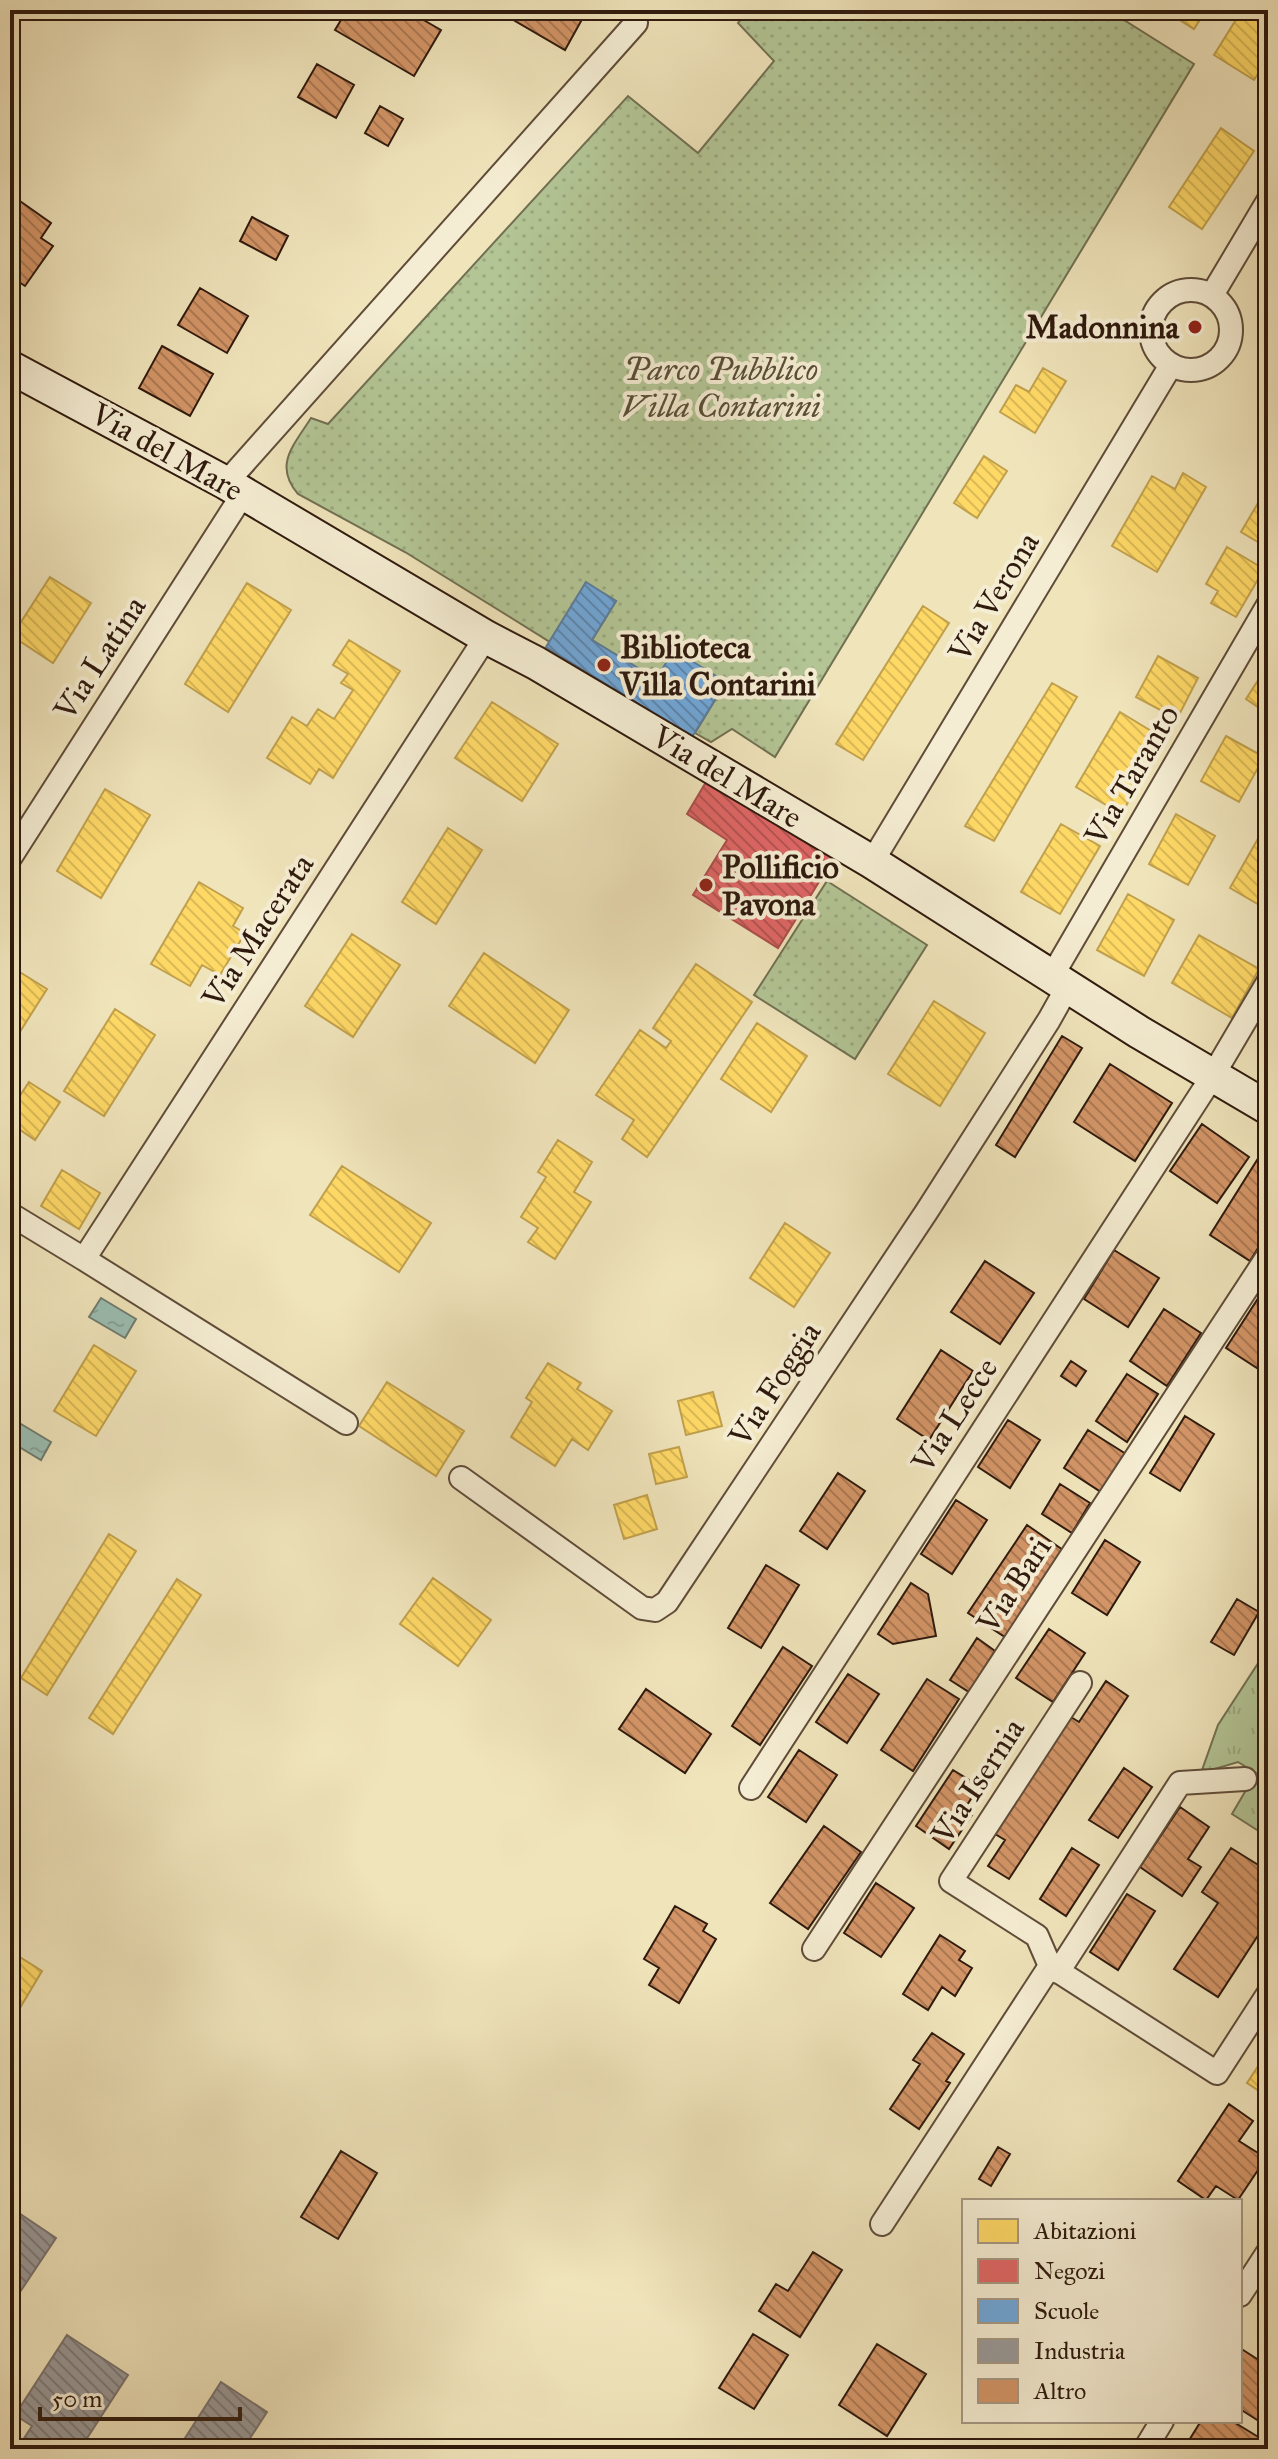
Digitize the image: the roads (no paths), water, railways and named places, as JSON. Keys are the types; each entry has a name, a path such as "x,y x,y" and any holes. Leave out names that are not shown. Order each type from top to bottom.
{"main road":[{"name":"Via del Mare","path":"10,367 234,488 486,637 536,663 872,862 1212,1077 1268,1108"}],"street":[{"name":"Via Latina","path":"10,858 234,488 636,23"},
{"path":"1212,295 1268,201"},
{"path":"1187,289 1212,295 1229,316 1229,344 1222,356 1198,370 1184,370 1171,365 1154,346 1151,334 1156,309 1164,299 1187,289"},
{"name":"Via Verona","path":"872,862 1171,365"},
{"name":"Via Taranto","path":"1060,981 1268,605"},
{"name":"Via Macerata","path":"84,1259 486,637"},
{"name":"Via Foggia","path":"461,1478 642,1608 655,1610 667,1602 1041,1033 1060,981"},
{"name":"Via Lecce","path":"751,1788 1212,1077 1268,982"},
{"path":"10,1214 346,1423"},
{"name":"Via Bari","path":"814,1949 1268,1256"},
{"name":"Via Isernia","path":"1080,1683 951,1881 1037,1936 1054,1969 1217,2073 1268,1994"},
{"path":"882,2224 1180,1783 1245,1779"},
{"path":"1242,2292 1268,2252"},
{"path":"1145,2449 1161,2423"}],"water":[{"path":"101,1298 136,1319 125,1338 89,1317"},
{"path":"21,1424 51,1442 41,1460 11,1442"}],"place":[{"name":"Madonnina","path":"1195,327"},
{"name":"Biblioteca Villa Contarini","path":"604,665"},
{"name":"Pollificio Pavona","path":"706,885"}],"park label":[{"name":"Parco Pubblico Villa Contarini","path":"721,388"}]}
